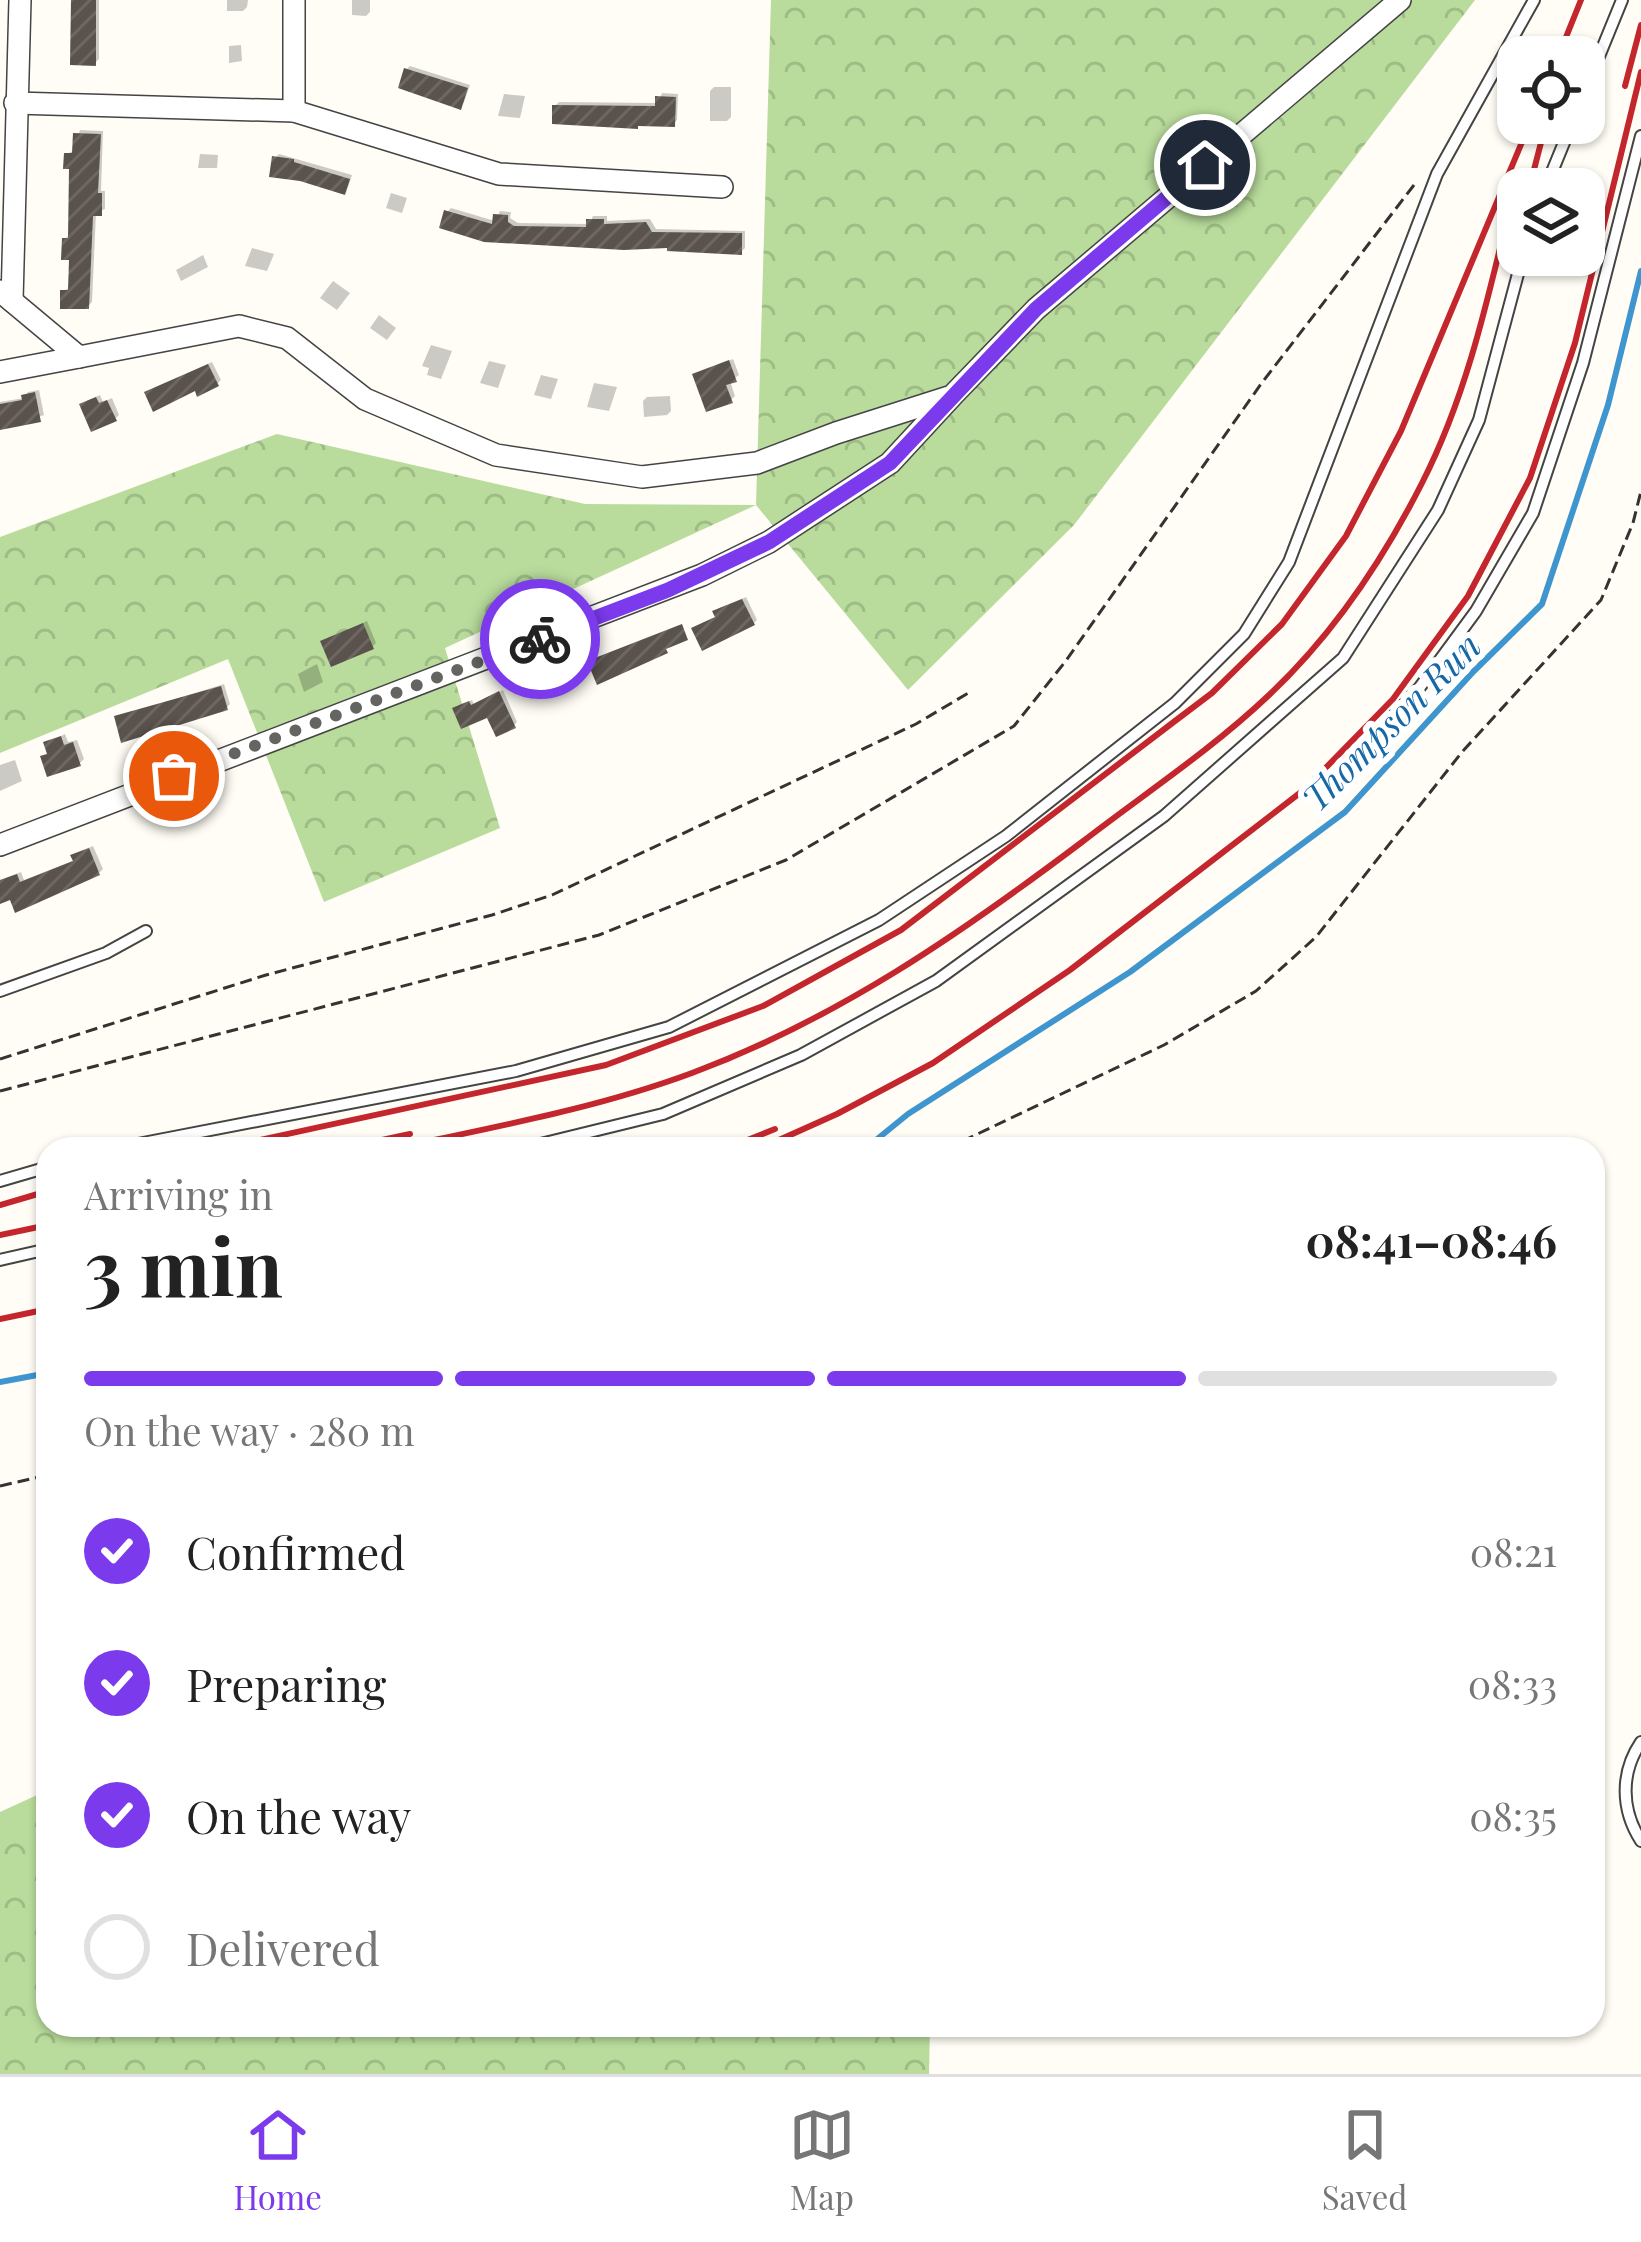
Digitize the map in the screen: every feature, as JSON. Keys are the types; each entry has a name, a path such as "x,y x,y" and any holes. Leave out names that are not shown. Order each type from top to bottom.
{"street":[{"path":"20,0 6,296 79,357"},
{"path":"294,0 294,111"},
{"path":"0,844 702,575 769,542 890,463 1036,309 1400,0"},
{"path":"16,103 294,111 499,174 722,187"},
{"path":"0,372 239,326 287,338 365,399 496,455 642,477 757,464 952,396"}],"lane":[{"path":"174,1137 516,1071 669,1027 880,920 1006,836 1188,692 1258,615 1289,562 1437,173 1534,0"},
{"path":"1605,42 1622,0"},
{"path":"1329,787 1420,687 1475,611 1533,513 1583,363 1641,136"},
{"path":"569,1137 663,1114 801,1055 936,981 1164,816 1343,658 1438,510 1479,420 1517,276"},
{"path":"0,991 106,953 146,931"},
{"path":"0,1181 36,1170"},
{"path":"0,1260 36,1252"},
{"path":"1641,1742 1627,1774 1625,1801 1641,1841"}],"path":[{"path":"0,1091 599,935 786,860 1014,726 1065,662 1261,384 1411,187 1437,173"},
{"path":"971,1137 1164,1045 1256,991 1316,937 1462,752 1601,600 1633,523 1641,490"},
{"path":"0,1059 266,975 552,895 916,724 970,692"},
{"path":"0,1486 36,1478"}],"green space":[{"path":"771,0 1475,0 1074,525 908,690 756,505"},
{"path":"277,434 585,504 756,505 445,648 500,828 324,902 228,659 0,753 0,537"},
{"path":"36,1796 36,2037 930,2037 929,2074 0,2074 0,1812"}],"building":[{"path":"71,0 96,0 96,66 70,65"},
{"path":"404,68 468,88 461,110 398,88"},
{"path":"655,96 676,97 675,127 552,124 552,105 655,106"},
{"path":"73,133 101,134 98,193 102,193 102,216 93,216 89,309 60,309 60,290 68,290 69,260 61,260 62,238 68,238 69,169 63,169 64,153 72,153"},
{"path":"272,156 350,179 345,195 269,177"},
{"path":"444,210 492,224 493,214 508,215 514,226 586,227 586,219 604,219 604,224 646,222 652,232 742,233 742,255 484,242 439,228"},
{"path":"729,360 737,382 726,385 733,403 706,412 692,374"},
{"path":"208,364 219,386 197,397 195,391 153,412 144,392"},
{"path":"35,392 41,422 0,430 0,404"},
{"path":"96,397 99,403 107,400 117,421 91,432 79,404"},
{"path":"742,599 755,625 702,651 691,628 715,617 712,611"},
{"path":"363,623 374,649 331,667 320,641"},
{"path":"682,624 688,640 597,685 587,661"},
{"path":"221,686 228,710 121,743 114,716"},
{"path":"499,691 516,728 496,737 487,718 461,729 452,708 469,701 471,705"},
{"path":"61,736 64,745 73,742 81,766 47,777 40,756 47,754 43,742"},
{"path":"89,848 100,875 15,913 10,900 0,904 0,880 17,874 20,882 73,861 70,855"}],"waterway":[{"name":"Thompson Run","path":"880,1137 908,1114 1130,972 1345,812 1542,604 1608,405 1641,271"},
{"name":"Thompson Run","path":"0,1382 36,1375"}],"railway":[{"path":"1566,36 1581,0"},
{"path":"1625,86 1641,25"},
{"path":"786,1137 933,1063 1070,970 1305,789 1393,699 1468,596 1530,478 1575,343 1641,72"},
{"path":"273,1137 606,1065 763,1006 901,930 1212,693 1282,624 1346,536 1401,431 1521,144"},
{"path":"1534,168 1541,144"},
{"path":"447,1137 618,1097 692,1073 797,1027 896,972 990,909 1224,735 1313,649 1373,569 1407,512 1462,386 1497,259"},
{"path":"755,1137 775,1129"},
{"path":"396,1137 410,1134"},
{"path":"0,1205 36,1194"},
{"path":"0,1235 36,1228"},
{"path":"0,1319 36,1312"}],"way so far":[{"path":"174,776 540,639"}],"route":[{"path":"540,639 668,590 769,542 890,463 1036,309 1205,165"}]}
